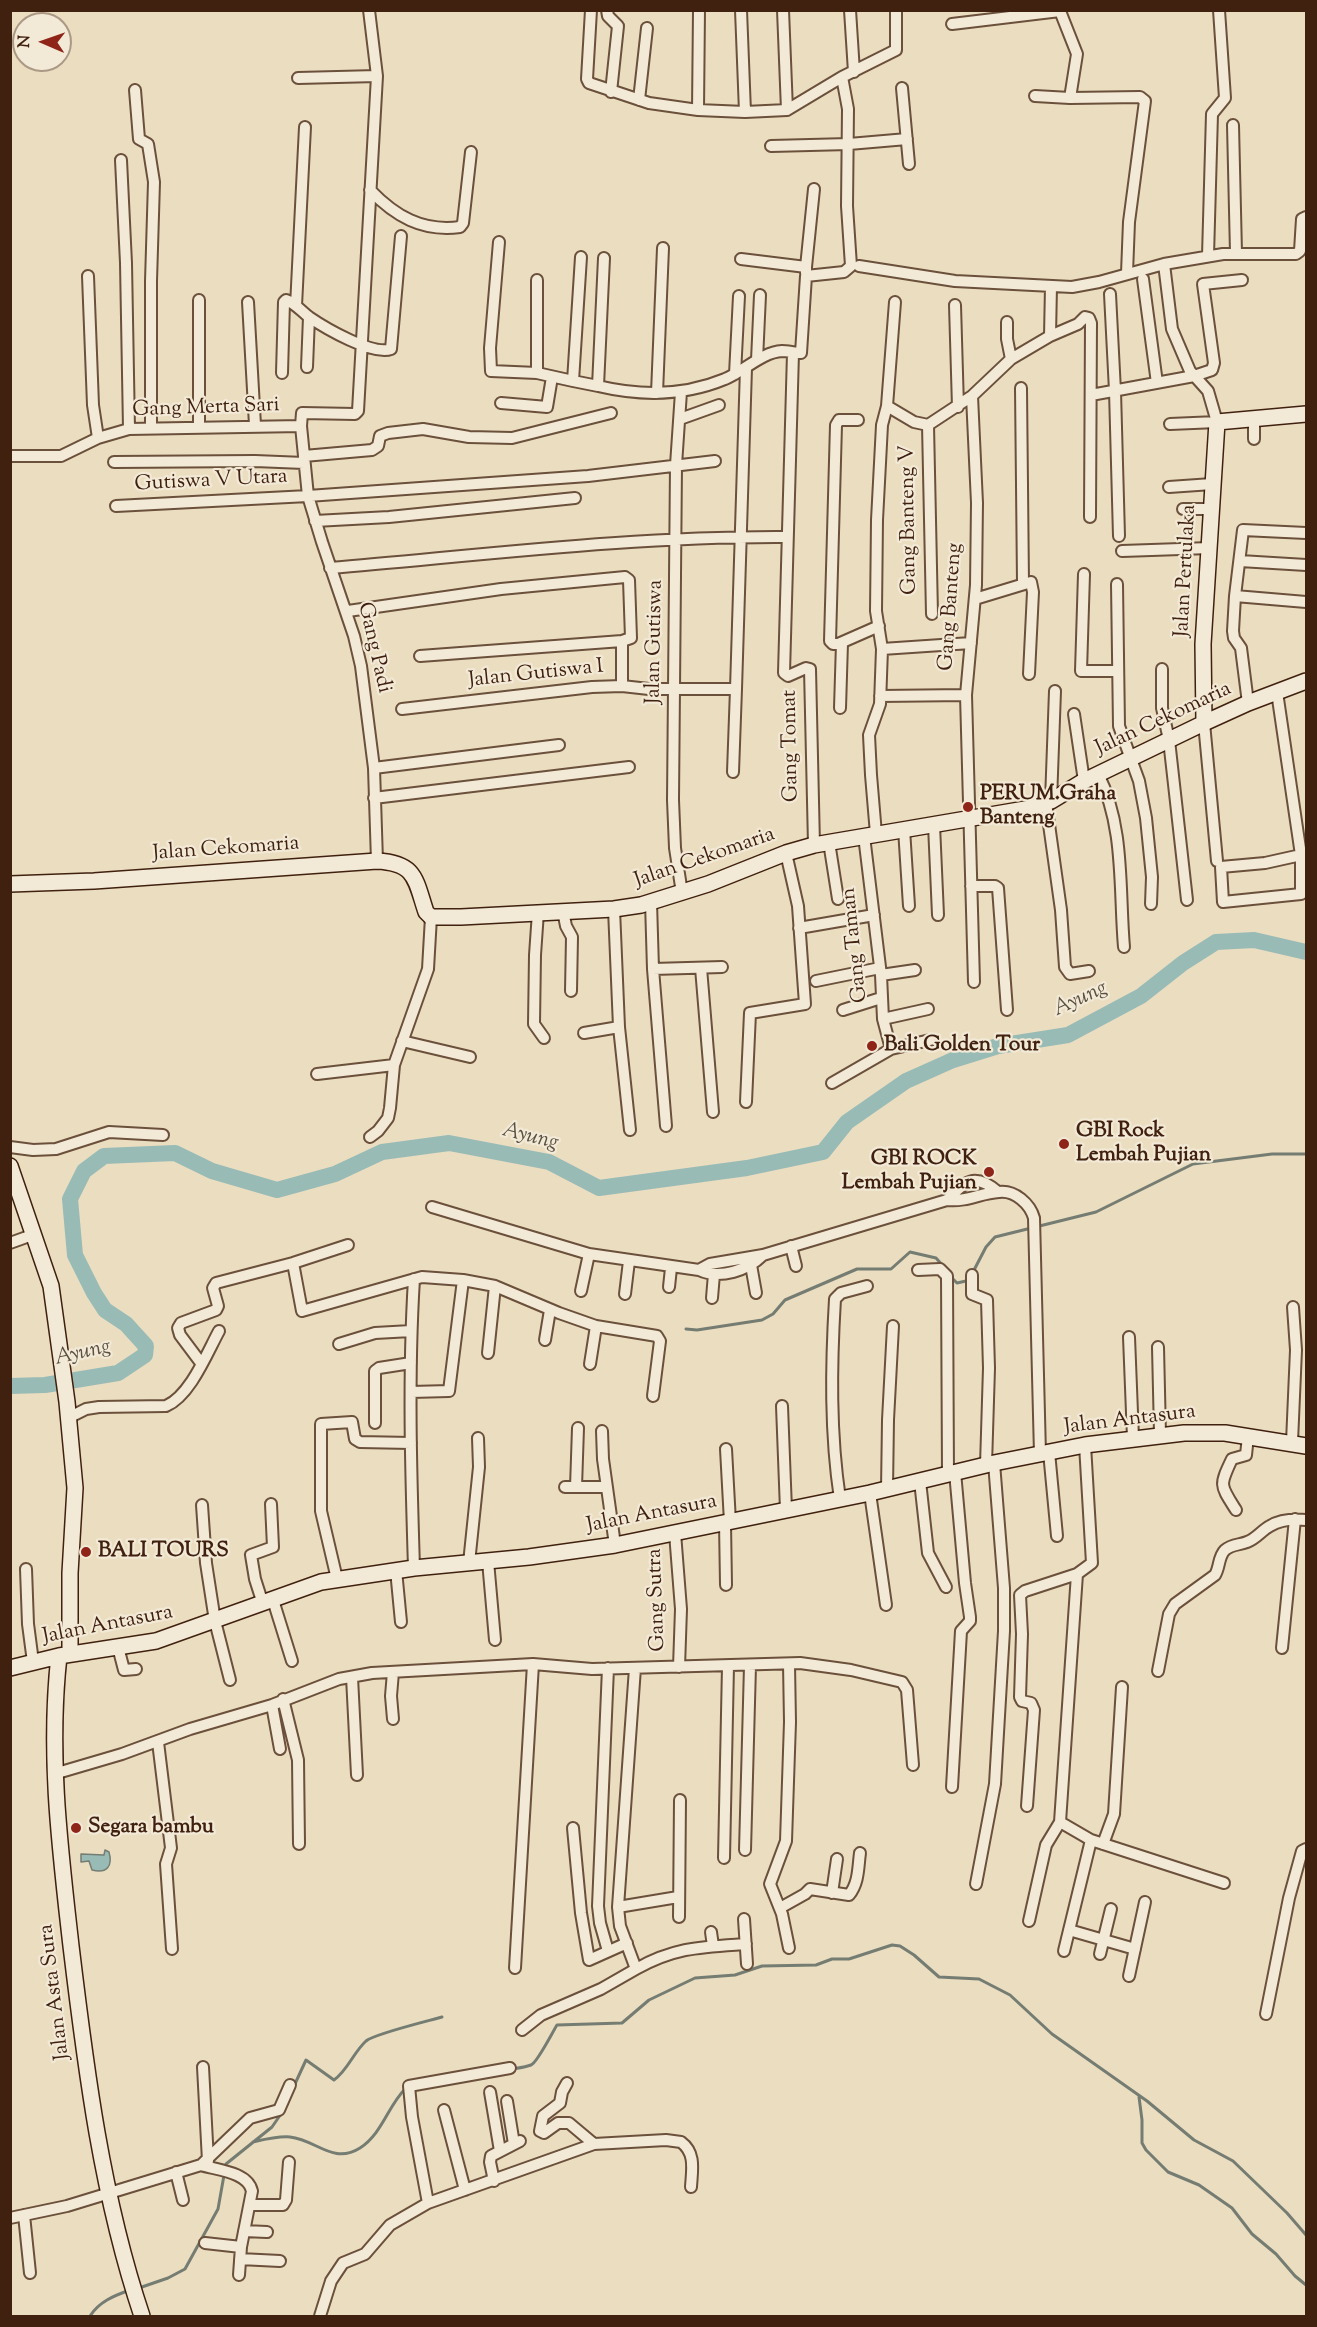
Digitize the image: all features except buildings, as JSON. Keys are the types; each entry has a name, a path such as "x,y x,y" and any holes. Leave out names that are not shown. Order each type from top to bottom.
{"street":[{"path":"362,346 376,76 369,10"},
{"path":"591,10 587,79 589,83 639,100 698,110 745,112 787,110 842,77 896,50 896,10"},
{"path":"607,10 608,16 618,26 611,92"},
{"path":"698,110 699,10"},
{"path":"741,10 745,112"},
{"path":"783,10 787,110"},
{"path":"850,10 854,72"},
{"path":"952,24 1060,10 1077,54 1070,98"},
{"path":"1208,256 1212,114 1225,98 1219,10"},
{"path":"639,100 647,28"},
{"path":"298,78 376,76"},
{"path":"741,259 806,271 844,272 851,266 847,206 848,109 842,77"},
{"path":"902,88 909,164"},
{"path":"135,90 139,139 148,144 154,182 151,427"},
{"path":"1035,96 1140,97 1145,100 1129,222 1127,273"},
{"path":"1233,125 1236,254"},
{"path":"296,306 305,127"},
{"path":"771,146 849,144 907,139"},
{"path":"370,190 389,209 403,218 426,225 460,227 464,217 471,152"},
{"path":"121,160 126,263 129,429"},
{"path":"499,242 490,369 494,373 508,371 537,373 643,393 681,392 723,380 757,360 779,352 802,352 806,271 814,189"},
{"path":"859,266 995,285 1082,286 1164,264 1208,256 1298,253 1302,219 1306,217"},
{"path":"282,373 284,302 288,300 309,317 362,346 389,350 392,346 401,236"},
{"path":"657,393 663,248"},
{"path":"573,381 581,257"},
{"path":"598,386 604,258"},
{"name":"Jalan Pertulaka","path":"1164,264 1172,329 1194,376 1208,391 1217,422 1203,644 1204,723"},
{"path":"88,276 93,405 98,438"},
{"path":"537,279 537,373"},
{"path":"1143,279 1157,383"},
{"path":"1092,395 1194,376 1212,370 1214,363 1203,284 1242,280"},
{"path":"1050,336 1051,285"},
{"path":"1110,294 1119,536"},
{"path":"757,360 760,295"},
{"path":"735,374 739,296"},
{"path":"199,300 199,427"},
{"path":"248,302 255,425"},
{"name":"Gang Taman","path":"891,1049 883,1019 881,972 874,915 870,835 870,735 880,696 882,649 876,611 878,520 882,425 887,406 895,302"},
{"path":"955,305 958,407"},
{"path":"307,367 309,317"},
{"path":"887,406 914,423 928,424 958,407 1011,359 1050,336 1078,324 1085,317 1090,319 1092,395 1090,517"},
{"path":"1007,322 1007,339 1011,359"},
{"name":"Gang Padi","path":"362,346 357,412 302,413 301,426 308,496 359,656 374,768 377,861"},
{"path":"330,568 551,546 676,538 787,537 793,353"},
{"path":"733,772 746,368"},
{"path":"501,403 547,407 552,377"},
{"path":"1021,388 1023,583"},
{"name":"Jalan Gutiswa","path":"681,392 676,465 674,832 682,893"},
{"name":"Gang Banteng","path":"972,396 977,503 975,599 966,695 974,982"},
{"path":"680,419 719,405"},
{"path":"114,462 304,459 372,450 378,446 380,436 388,433 433,429 469,437 512,438 611,413"},
{"path":"1170,424 1306,414"},
{"path":"1254,418 1254,440"},
{"path":"858,420 839,420 836,425 830,641 832,644 842,643 879,626"},
{"name":"Gang Banteng V","path":"928,424 932,614"},
{"name":"Gang Merta Sari","path":"10,456 61,456 98,438 129,429 255,425 301,426"},
{"name":"Gutiswa V Utara","path":"116,506 588,477 715,461"},
{"path":"1169,487 1212,484"},
{"path":"315,521 388,517 575,498"},
{"path":"1183,509 1211,508"},
{"path":"1248,703 1241,648 1234,638 1233,631 1243,530 1306,533"},
{"name":"Gang Tomat","path":"787,537 784,673 788,676 806,668 810,669 814,845"},
{"path":"1122,551 1210,548"},
{"path":"1240,561 1306,565"},
{"path":"1084,574 1081,671 1118,671"},
{"path":"348,611 501,590 625,577 629,580 631,638 622,641 420,656"},
{"path":"975,599 1031,582 1033,588 1029,674"},
{"path":"1117,584 1119,726 1139,781 1146,818 1152,877 1151,903"},
{"path":"1235,596 1306,602"},
{"path":"622,641 622,686"},
{"path":"840,708 842,643"},
{"path":"882,649 971,643"},
{"path":"1162,669 1162,708 1169,740 1187,900"},
{"name":"Jalan Cekomaria","path":"10,884 94,881 377,861 399,863 411,873 426,912 431,916 461,917 614,909 682,893 786,853 814,845 1020,811 1048,802 1084,781 1204,723 1306,681"},
{"name":"Jalan Gutiswa I","path":"402,709 622,686 649,689 736,689"},
{"path":"1055,691 1048,802 1065,967 1070,974 1089,971"},
{"path":"1277,692 1301,855 1300,894 1223,902 1221,867 1265,863 1301,855"},
{"path":"880,696 966,695"},
{"path":"1074,714 1084,781"},
{"path":"1204,723 1217,861"},
{"path":"374,768 558,745"},
{"path":"374,798 629,767"},
{"path":"1098,774 1110,802 1115,823 1124,947"},
{"path":"934,825 938,915"},
{"path":"904,829 909,906"},
{"path":"829,842 838,899"},
{"path":"746,1102 750,1012 805,1004 796,897 786,853"},
{"path":"971,886 998,888 1007,1010"},
{"path":"651,902 653,969 666,1126"},
{"path":"614,909 619,1027 630,1130"},
{"path":"538,912 534,1024 544,1038"},
{"path":"564,913 566,926 572,936 571,991"},
{"path":"799,928 874,915"},
{"path":"370,1137 388,1118 394,1065 428,969 431,916"},
{"path":"653,969 722,967"},
{"path":"702,968 713,1112"},
{"path":"816,981 915,970"},
{"path":"843,1010 881,998"},
{"path":"883,1019 928,1009"},
{"path":"584,1033 619,1027"},
{"path":"832,1083 891,1049 930,1040"},
{"path":"402,1041 470,1057"},
{"path":"316,1074 394,1065"},
{"path":"10,1147 33,1150 56,1149 109,1132 163,1136"},
{"name":"Jalan Asta Sura","path":"10,1166 35,1234 54,1305 67,1402 75,1488 65,1655 54,1725 54,1774 66,1902 89,2088 125,2268 141,2316"},
{"path":"947,1200 959,1187 979,1181 986,1182 998,1191"},
{"path":"699,1270 710,1264 763,1255 947,1200 962,1201 998,1191 1022,1199 1032,1210 1034,1218 1045,1453 1057,1536"},
{"path":"432,1207 589,1254 629,1262 699,1270 714,1274 736,1271 751,1265 763,1255"},
{"path":"10,1243 35,1234"},
{"path":"201,1363 180,1335 178,1328 181,1323 216,1310 218,1306 214,1285 348,1245"},
{"path":"791,1245 796,1266"},
{"path":"581,1291 589,1254"},
{"path":"625,1294 629,1262"},
{"path":"293,1263 302,1311 422,1277 463,1280 495,1286 550,1310 596,1326 657,1336 659,1338 653,1395"},
{"path":"751,1265 756,1293"},
{"path":"669,1287 671,1268"},
{"path":"918,1270 940,1269 947,1276 952,1473 970,1617 970,1621 961,1631 952,1787"},
{"path":"712,1298 714,1274"},
{"path":"972,1275 972,1294 987,1300 990,1464 1004,1588 996,1784 976,1884"},
{"path":"414,1280 411,1331 414,1568"},
{"path":"411,1392 449,1390 463,1280"},
{"path":"488,1353 495,1286"},
{"path":"840,1499 833,1443 832,1338 835,1299 841,1293 867,1286"},
{"path":"1293,1307 1299,1444"},
{"path":"545,1340 550,1310"},
{"path":"590,1364 596,1326"},
{"path":"887,1489 893,1326"},
{"path":"68,1418 86,1408 166,1406 179,1398 219,1331"},
{"path":"339,1344 375,1333 411,1331"},
{"path":"1129,1337 1133,1438"},
{"path":"1158,1347 1161,1434"},
{"path":"375,1423 375,1371 379,1368 411,1363"},
{"path":"782,1406 786,1510"},
{"path":"337,1579 321,1511 321,1424 352,1422 356,1439 360,1442 411,1443"},
{"path":"578,1428 570,1487 607,1487"},
{"path":"602,1431 615,1545"},
{"name":"Jalan Antasura","path":"10,1668 65,1655 156,1641 321,1582 396,1570 563,1553 615,1545 870,1493 1085,1444 1161,1434 1204,1433 1248,1436 1299,1444"},
{"path":"1236,1510 1222,1489 1222,1480 1232,1459 1245,1455 1248,1436"},
{"path":"469,1563 479,1467 478,1438"},
{"path":"1026,1806 1034,1710 1032,1703 1022,1701 1020,1697 1022,1634 1020,1595 1025,1591 1077,1574 1092,1563 1085,1444"},
{"path":"726,1449 728,1522 726,1585"},
{"path":"920,1481 928,1553 946,1587"},
{"path":"870,1493 886,1605"},
{"path":"271,1504 273,1547 255,1552 251,1556 255,1579 268,1602 292,1661"},
{"path":"202,1505 206,1563 215,1621 230,1680"},
{"path":"1282,1648 1295,1519"},
{"path":"1158,1671 1169,1614 1175,1604 1215,1575 1219,1559 1225,1550 1249,1542 1272,1525 1295,1519 1306,1520"},
{"name":"Gang Sutra","path":"675,1533 681,1599 679,1667"},
{"path":"488,1561 495,1640"},
{"path":"26,1569 28,1624 33,1662"},
{"path":"396,1570 400,1622"},
{"path":"1029,1921 1046,1845 1060,1822 1077,1574"},
{"path":"118,1647 124,1670 136,1669"},
{"path":"54,1774 158,1742 190,1729 272,1705 352,1677 393,1672 533,1664 608,1668 800,1664 851,1670 902,1682 907,1690 913,1765"},
{"path":"514,1968 533,1664"},
{"path":"789,1664 790,1722 786,1841 770,1884 780,1908 789,1948"},
{"path":"724,1858 728,1666"},
{"path":"745,1850 750,1666"},
{"path":"608,1668 598,1906 603,1937 608,1951"},
{"path":"635,1668 618,1907 620,1926 636,1969"},
{"path":"393,1672 391,1696 393,1719"},
{"path":"352,1677 357,1775"},
{"path":"1103,1844 1114,1814 1122,1688"},
{"path":"284,1700 298,1760 299,1844"},
{"path":"272,1705 280,1749"},
{"path":"158,1742 171,1848 166,1864 172,1949"},
{"path":"679,1917 680,1800"},
{"path":"1060,1822 1091,1840 1224,1883"},
{"path":"573,1828 582,1925 589,1960 627,1943"},
{"path":"1064,1951 1091,1840"},
{"path":"1266,2014 1289,1898 1302,1851 1306,1850"},
{"path":"780,1908 808,1890 847,1895 852,1892 858,1876 860,1853"},
{"path":"832,1893 837,1859"},
{"path":"618,1907 678,1897"},
{"path":"1129,1976 1145,1902"},
{"path":"1100,1954 1111,1909"},
{"path":"744,1919 747,1964"},
{"path":"1069,1930 1135,1949"},
{"path":"711,1932 713,1946"},
{"path":"522,2030 541,2015 601,1989 666,1954 713,1946 746,1944"},
{"path":"203,2067 208,2165"},
{"path":"428,2202 408,2086 510,2068"},
{"path":"567,2083 560,2103 543,2116 540,2131 546,2133 558,2123 569,2123 594,2145"},
{"path":"208,2165 250,2118 281,2108 290,2085"},
{"path":"490,2092 500,2151"},
{"path":"494,2181 490,2159 517,2142 507,2101"},
{"path":"444,2110 465,2190"},
{"path":"320,2316 332,2281 343,2263 365,2254 390,2225 428,2202 594,2145 666,2140 681,2142 690,2151 693,2158 691,2187"},
{"path":"250,2205 283,2205 286,2200 289,2162"},
{"path":"10,2218 67,2206 176,2172 208,2165 249,2182 252,2191 241,2247 239,2275"},
{"path":"176,2172 183,2200"},
{"path":"24,2215 30,2273"},
{"path":"244,2231 267,2232"},
{"path":"205,2243 241,2247"},
{"path":"240,2259 280,2261"}],"water":[{"path":"105,1850 109,1852 110,1861 105,1870 92,1870 89,1861 81,1862 81,1854 104,1855"}],"waterway":[{"name":"Ayung","path":"10,1386 45,1385 118,1373 145,1355 146,1346 126,1324 105,1310 75,1255 70,1199 84,1171 104,1156 175,1153 212,1171 277,1190 335,1174 382,1152 449,1143 549,1162 599,1188 747,1168 823,1152 847,1122 906,1081 953,1060 998,1046 1068,1035 1141,996 1183,963 1216,942 1254,940 1306,952"},
{"path":"973,1272 986,1247 995,1237 1096,1212 1193,1164 1272,1154 1306,1154"},
{"path":"686,1329 697,1330 762,1320 773,1314 785,1300 857,1269 891,1269 910,1252 936,1258 945,1268"},
{"path":"950,1276 957,1283 969,1278"},
{"path":"512,2069 534,2063 557,2025 622,2023 649,2000 695,1978 735,1975 762,1966 816,1965 832,1959 849,1959 892,1945 900,1946 939,1977 979,1979 1010,1995 1052,2034 1147,2101 1194,2140 1233,2161 1287,2213 1306,2235"},
{"path":"294,2086 306,2060 334,2080 357,2051 371,2038 442,2017"},
{"path":"253,2142 276,2137 290,2137 309,2142 333,2153 350,2153 368,2142 405,2089"},
{"path":"1139,2097 1142,2143 1146,2150 1168,2172 1199,2185 1232,2208 1252,2234 1276,2254 1306,2285"},
{"path":"139,2288 168,2278 185,2269 218,2209 226,2164 272,2127 283,2111"},
{"path":"90,2316 107,2300 130,2290"}],"place":[{"name":"PERUM.Graha Banteng","path":"968,807"},
{"name":"Bali Golden Tour","path":"872,1046"},
{"name":"GBI Rock Lembah Pujian","path":"1064,1144"},
{"name":"GBI ROCK Lembah Pujian","path":"989,1172"},
{"name":"BALI TOURS","path":"86,1552"},
{"name":"Segara bambu","path":"76,1828"}]}
